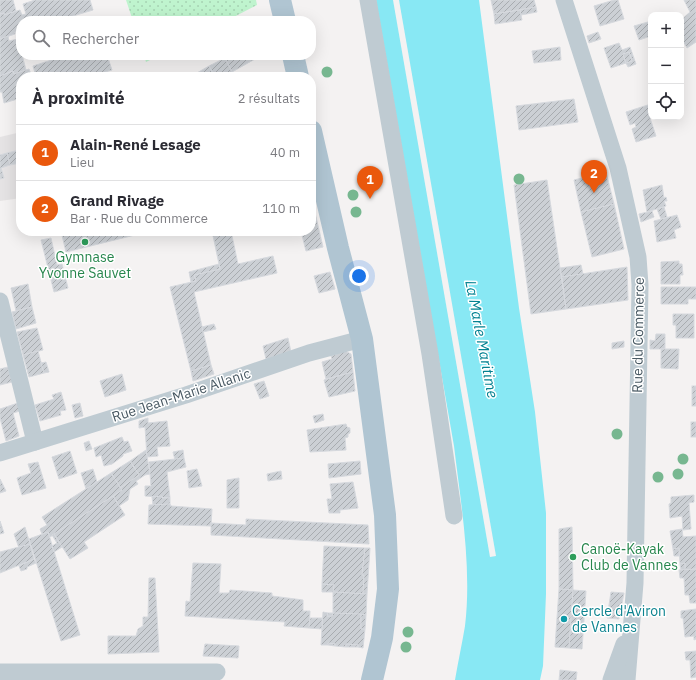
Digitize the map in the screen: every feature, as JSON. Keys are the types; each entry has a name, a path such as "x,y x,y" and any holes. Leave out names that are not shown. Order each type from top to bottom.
{"main road":[{"path":"280,0 284,16"},
{"path":"294,60 297,72"},
{"path":"316,153 338,248 362,339 385,515 388,582 382,638 372,680"}],"street":[{"path":"368,0 430,354 454,516"},
{"name":"Rue du Commerce","path":"564,0 618,168 638,257 640,285 635,583 627,680"},
{"path":"0,301 35,442"},
{"name":"Rue Jean-Marie Allanic","path":"0,453 308,353 362,339"},
{"path":"611,680 632,625"},
{"path":"0,672 217,672"}],"shaded area":[{"path":"16,133 16,199 0,201 0,137"}],"green space":[{"path":"126,0 256,0 257,5 236,16 131,16"}],"water":[{"name":"La Marle Maritime","path":"376,0 479,0 519,308 535,412 546,513 546,594 543,666 540,680 455,680 465,626 467,604 465,536 454,446"}],"pier":[{"path":"393,0 399,0 496,556 490,557"}],"building":[{"path":"0,0 13,0 16,11 4,15 4,13 0,14"},
{"path":"35,0 90,0 93,10 73,16 16,16 15,34 0,39 0,14 4,13 4,15 20,10 22,15 26,14 23,4"},
{"path":"491,0 534,0 536,7 494,14"},
{"path":"618,0 624,19 600,26 594,6"},
{"path":"684,0 696,0 696,42 687,48 684,42 684,17 690,12"},
{"path":"536,7 537,12 521,15 520,10"},
{"path":"520,10 522,20 495,24 494,14"},
{"path":"648,22 648,37 639,40 634,26"},
{"path":"598,32 601,39 589,43 587,36"},
{"path":"8,36 9,41 16,39 16,60 23,60 26,70 16,72 14,74 13,71 0,76 0,39"},
{"path":"619,43 622,50 630,47 636,64 628,67 626,63 611,68 604,48","holes":["629,52 632,61 626,63 623,54"]},
{"path":"560,47 561,60 534,63 532,51"},
{"path":"629,52 632,61 626,63 623,54"},
{"path":"52,60 109,60 112,70 105,72 35,72 33,66"},
{"path":"221,60 226,60 232,72 212,72 209,66"},
{"path":"226,60 253,60 232,72"},
{"path":"209,66 212,72 199,72"},
{"path":"29,69 30,72 20,72"},
{"path":"13,71 14,74 16,73 16,99 4,103 2,92 0,92 0,76"},
{"path":"574,99 578,122 519,130 516,106"},
{"path":"648,105 648,120 651,120 656,136 636,142 632,129 636,127 635,123 630,125 626,112"},
{"path":"16,151 16,164 10,165 7,153"},
{"path":"7,153 10,165 1,168 4,178 0,179 0,155"},
{"path":"606,172 614,204 581,212 574,180"},
{"path":"547,180 566,309 531,314 514,185"},
{"path":"662,185 664,198 666,197 667,201 664,201 666,206 647,212 643,190"},
{"path":"614,204 624,249 592,257 581,212"},
{"path":"664,207 667,217 661,219 657,209"},
{"path":"652,211 654,217 641,222 639,214"},
{"path":"677,215 681,227 674,230 676,238 657,242 654,221"},
{"path":"316,217 323,247 306,251 302,236 316,236"},
{"path":"62,236 131,236 66,252"},
{"path":"213,236 232,236 238,264 273,256 277,273 194,292 211,365 191,371 170,287 196,281 194,275 220,269"},
{"path":"51,238 57,265 62,264 68,288 54,292 41,240"},
{"path":"679,261 679,264 682,264 683,275 680,275 680,284 661,284 661,262"},
{"path":"219,264 220,269 194,275 196,281 191,282 189,272"},
{"path":"581,265 583,274 562,277 560,268"},
{"path":"627,267 628,300 566,309 562,277"},
{"path":"330,272 335,289 319,293 314,276"},
{"path":"28,284 32,307 16,311 11,288"},
{"path":"661,287 696,287 696,299 688,299 688,304 661,304"},
{"path":"32,307 36,323 16,329 12,312"},
{"path":"673,314 694,314 694,338 676,338 676,325 673,325"},
{"path":"214,324 216,329 203,332 202,327"},
{"path":"37,328 43,350 23,355 17,332"},
{"path":"656,334 665,334 665,349 650,349 650,340 655,341"},
{"path":"288,338 291,352 266,359 263,346"},
{"path":"624,341 624,347 612,349 612,343"},
{"path":"661,349 679,349 678,369 661,368"},
{"path":"38,351 44,373 29,377 23,355"},
{"path":"345,351 351,354 353,372 326,379 322,362 332,359 331,356"},
{"path":"46,362 49,372 44,373 41,363"},
{"path":"211,365 214,374 193,381 191,371"},
{"path":"8,367 12,382 0,385 0,369"},
{"path":"353,372 355,391 329,397 324,380"},
{"path":"122,374 126,390 105,397 100,381"},
{"path":"264,381 269,396 260,399 254,384"},
{"path":"692,386 696,386 696,406 692,406"},
{"path":"61,392 66,410 60,411 61,415 40,421 35,405 54,399 52,395"},
{"path":"18,403 20,411 13,413 19,436 6,441 0,418 0,409"},
{"path":"80,403 83,416 75,418 72,405"},
{"path":"323,414 324,420 315,423 313,416"},
{"path":"148,418 148,423 167,421 170,446 157,447 158,456 147,457 145,427 139,428 139,421"},
{"path":"691,422 696,422 696,437 691,437"},
{"path":"346,424 347,427 350,428 350,433 348,434 348,437 345,438 346,450 310,452 307,430"},
{"path":"122,437 124,442 128,441 132,451 123,454 123,456 112,464 104,466 101,455 96,457 94,448"},
{"path":"89,441 92,449 86,451 84,443"},
{"path":"146,450 150,474 145,475 136,481 138,484 130,489 128,500 119,506 113,496 122,490 120,488 139,475 130,461"},
{"path":"183,450 184,458 175,460 173,452"},
{"path":"70,451 77,473 59,479 52,457"},
{"path":"184,458 186,467 167,472 170,498 145,496 145,486 151,486 149,462"},
{"path":"130,461 139,475 120,488 111,473"},
{"path":"360,461 361,474 329,478 328,464"},
{"path":"38,462 46,488 22,495 17,478 31,473 28,464"},
{"path":"93,469 97,482 86,489 81,473"},
{"path":"197,469 202,486 189,488 187,471"},
{"path":"281,471 282,479 268,481 267,474"},
{"path":"111,473 122,490 50,537 48,532 42,534 40,529 47,525 42,517"},
{"path":"239,478 239,508 227,508 227,480"},
{"path":"0,479 6,491 0,493"},
{"path":"353,482 358,508 340,510 340,513 329,513 327,499 332,499 330,484"},
{"path":"694,495 694,502 689,503 691,529 683,530 682,516 670,518 669,504 671,503 671,497"},
{"path":"113,496 125,515 84,542 88,548 70,559 54,534"},
{"path":"162,496 162,498 170,498 170,504 153,505 152,497"},
{"path":"170,504 171,506 212,509 211,526 148,524 149,505"},
{"path":"246,519 368,525 369,544 211,535 211,523 246,525"},
{"path":"0,521 4,533 0,534"},
{"path":"25,527 30,544 19,548 14,534"},
{"path":"572,527 573,590 559,589 559,529"},
{"path":"682,529 683,537 696,536 696,569 685,570 685,563 680,564 679,548 673,549 670,531"},
{"path":"48,532 80,635 61,641 29,539"},
{"path":"54,534 62,547 54,552 52,546 57,543 52,535"},
{"path":"30,544 34,559 0,573 0,552"},
{"path":"324,546 365,548 362,575 364,575 363,594 333,592 334,585 322,584"},
{"path":"365,548 370,548 367,594 363,594 364,575 362,575"},
{"path":"679,548 679,556 674,556 673,549"},
{"path":"34,559 36,563 21,571 19,566"},
{"path":"193,563 221,564 219,593 229,593 230,590 272,593 272,596 303,600 303,611 310,611 309,628 284,626 285,622 185,616 186,601 190,602"},
{"path":"685,563 685,570 681,570 680,564"},
{"path":"696,569 696,603 690,603 689,595 685,595 684,578 680,578 679,570"},
{"path":"149,578 155,578 159,652 108,654 108,636 136,636 138,629 143,626 143,617 148,617"},
{"path":"322,584 334,585 333,592 322,592"},
{"name":"Cercle d'Aviron de Vannes","path":"559,589 573,590 569,648 555,647"},
{"path":"573,590 586,591 582,649 569,648"},
{"path":"333,592 367,594 366,615 333,613"},
{"path":"611,592 624,593 619,619 607,618"},
{"path":"696,609 696,639 694,640 694,636 685,637 681,611"},
{"path":"323,612 328,613 327,616 332,616 333,613 361,614 361,629 365,629 363,648 358,647 358,645 346,644 346,647 335,646 335,644 328,643 328,645 321,645"},
{"path":"328,613 333,613 332,616 327,616"},
{"path":"361,614 366,615 365,629 361,629"},
{"path":"310,618 322,618 322,629 309,628"},
{"path":"328,643 335,644 335,646 328,645"},
{"path":"205,644 239,646 238,658 203,656"},
{"path":"346,644 358,645 358,647 346,647"},
{"path":"696,651 696,677 691,678 690,660 686,660 685,652"},
{"path":"560,670 577,672 576,680 559,680"}],"place":[{"name":"Grand Rivage","path":"594,193"},
{"name":"Alain-René Lesage","path":"370,199"},
{"name":"Gymnase Yvonne Sauvet","path":"85,242"},
{"name":"Canoë-Kayak Club de Vannes","path":"573,557"},
{"name":"Cercle d'Aviron de Vannes","path":"564,619"}]}
